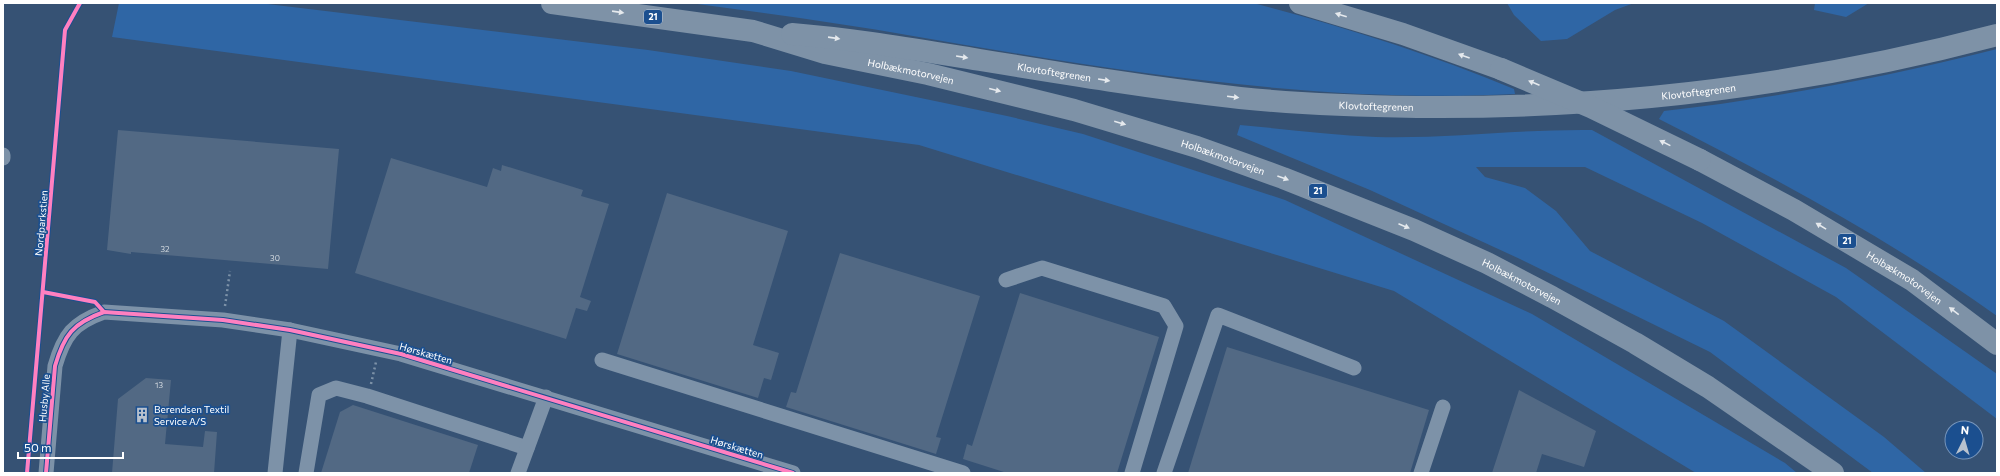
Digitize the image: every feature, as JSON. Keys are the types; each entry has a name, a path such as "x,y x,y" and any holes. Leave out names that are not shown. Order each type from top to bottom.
{"highway":[{"name":"Holbækmotorvejen","path":"552,3 753,31 825,53 953,80 1135,128 1223,156 1371,212 1487,264 1599,322 1708,387 1833,473"},
{"name":"Holbækmotorvejen","path":"1300,3 1403,34 1501,69 1591,107 1700,160 1794,210 1912,280 1993,340"},
{"name":"Klovtoftegrenen","path":"753,31 858,41 1114,82 1244,98 1343,105 1460,107 1540,106 1649,98 1775,83 1884,62 1997,35"}],"street":[{"path":"1006,280 1042,268 1164,306 1176,326 1132,473"},
{"name":"Hørskætten","path":"73,328 86,318 104,312 138,313 223,320 290,330 401,354 546,397 768,469 793,473"},
{"path":"1164,473 1218,315 1354,368"},
{"name":"Husby Alle","path":"46,473 55,366 62,344 73,328"},
{"path":"275,473 290,330"},
{"path":"602,360 963,473"},
{"path":"306,473 319,395 336,388 368,396 527,448"},
{"path":"518,473 546,397"},
{"path":"1422,473 1443,407"}],"path":[{"path":"223,320 230,271"},
{"path":"368,396 379,349"}],"shaded area":[{"path":"119,3 259,3 648,50 791,71 1007,116 1083,134 1285,200 1532,314 1785,463 1797,473 1696,473 1394,291 919,145 112,37"},
{"path":"690,3 1253,3 1320,21 1418,52 1514,89 1515,94 1439,96 1364,94 1213,82 1063,61 802,18"},
{"path":"1507,3 1634,3 1615,10 1567,39 1541,41 1514,15"},
{"path":"1815,3 1869,3 1846,17 1814,10"},
{"path":"1997,49 1997,316 1916,261 1832,211 1659,119 1664,111 1748,100 1831,86 1914,69"},
{"path":"1240,125 1376,137 1430,137 1538,131 1592,130 1846,268 1997,374 1997,419 1836,297 1702,223 1585,167 1476,167 1485,177 1525,188 1556,211 1590,251 1724,321 1884,437 1926,473 1873,473 1710,352 1520,259 1370,190 1237,135"}],"building":[{"path":"118,130 339,149 328,269 131,252 131,254 107,250"},
{"path":"391,158 487,187 493,168 501,171 502,165 583,190 581,196 609,204 580,297 591,301 587,311 576,308 566,339 355,273"},
{"path":"667,193 788,231 753,345 779,353 771,380 764,378 758,398 617,354"},
{"path":"840,253 980,296 936,437 941,438 936,454 786,407 791,392 796,393"},
{"path":"1020,293 1159,337 1117,473 1007,473 963,459 967,444 972,446"},
{"path":"1227,347 1429,410 1410,473 1188,473"},
{"name":"Berendsen Textil Service A/S","path":"146,378 171,380 165,444 203,447 205,431 217,432 214,473 112,473 118,399"},
{"path":"1519,390 1596,431 1584,467 1542,454 1536,473 1492,473"},
{"path":"353,405 478,445 469,473 321,473 340,412"}],"cycle path":[{"name":"Nordparkstien","path":"27,473 65,30 80,3"},
{"path":"43,292 95,302 104,312"},
{"path":"46,473 55,366 58,355 66,338 77,326 93,316 104,312 223,320 290,330 401,354 793,473"}],"place":[{"name":"Berendsen Textil Service A/S","path":"142,415"}]}
